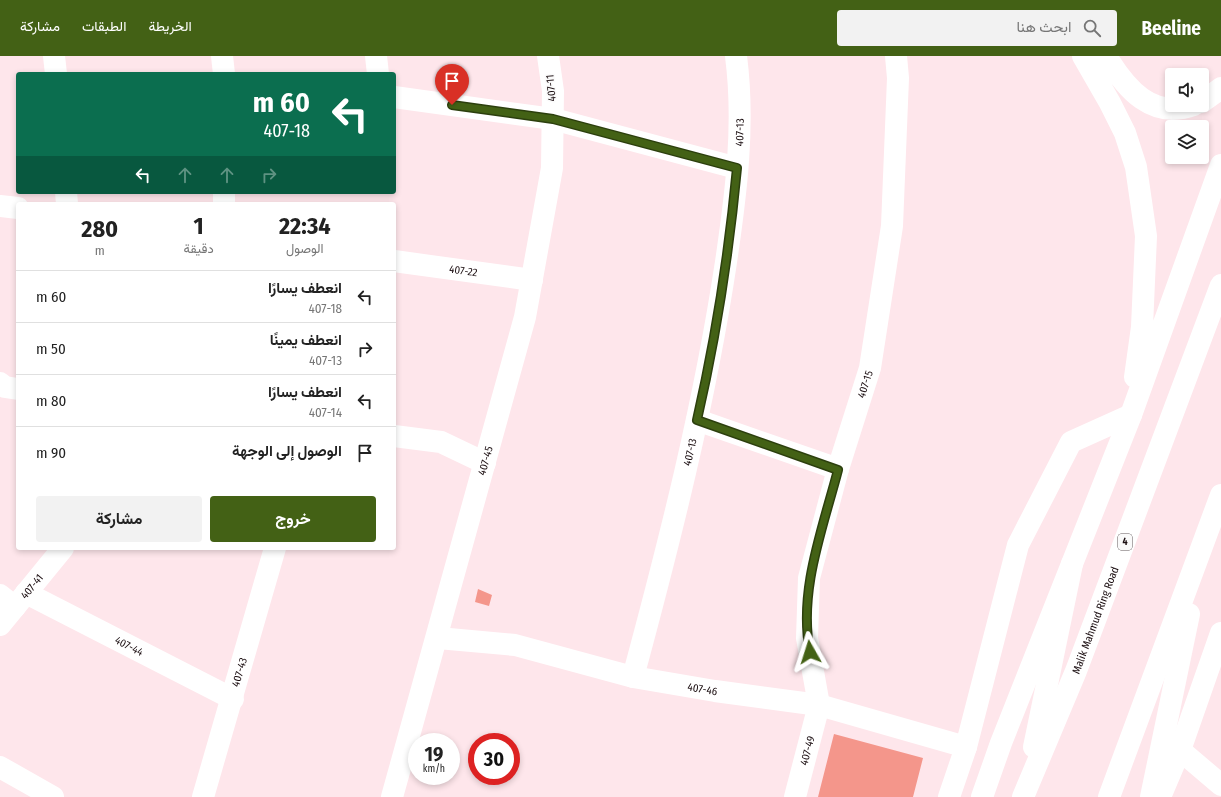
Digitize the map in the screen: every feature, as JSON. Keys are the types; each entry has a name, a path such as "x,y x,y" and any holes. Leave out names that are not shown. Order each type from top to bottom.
{"main road":[{"path":"54,56 56,72"},
{"path":"222,56 224,72"},
{"path":"376,56 378,72"},
{"name":"407-11","path":"548,56 553,91 553,119"},
{"name":"407-13","path":"632,678 660,578 711,355 733,212 740,136 736,56"},
{"name":"407-15","path":"820,705 807,638 809,578 838,470 870,368 892,226 898,78 896,56"},
{"path":"1083,56 1110,103 1127,140 1136,166 1146,236 1142,327 1130,415"},
{"path":"1106,56 1123,81 1132,90 1153,106 1165,107"},
{"path":"1209,97 1221,88"},
{"path":"396,97 553,119 737,168"},
{"name":"407-45","path":"392,797 438,638 526,317 552,168 553,119"},
{"path":"982,797 1001,743 1130,415 1221,165"},
{"path":"0,206 16,208"},
{"name":"407-22","path":"396,260 532,280"},
{"name":"Malik Mahmud Ring Road","path":"1023,796 1076,671 1221,285"},
{"path":"0,383 5,387 16,389"},
{"path":"949,797 966,746 1018,545 1071,442 1130,415"},
{"path":"697,420 838,470"},
{"path":"396,436 441,442 485,463"},
{"path":"1109,797 1221,495"},
{"path":"1151,797 1202,547"},
{"name":"407-41","path":"0,625 14,598 60,550"},
{"name":"407-43","path":"203,797 233,699 274,550"},
{"path":"1023,796 1072,564"},
{"name":"407-44","path":"14,598 233,699"},
{"path":"1160,797 1180,750 1221,633"},
{"name":"407-46","path":"438,638 515,645 632,678 820,705 966,746"},
{"name":"407-49","path":"795,797 820,705"},
{"path":"1180,750 1221,785"},
{"path":"0,767 52,797"}],"building":[{"path":"478,589 492,595 489,606 475,602"},
{"path":"834,734 923,758 913,797 818,797"}],"route":[{"path":"452,105 553,119 737,168 733,212 723,283 710,362 697,420 838,470 809,578 807,638 810,652"}]}
